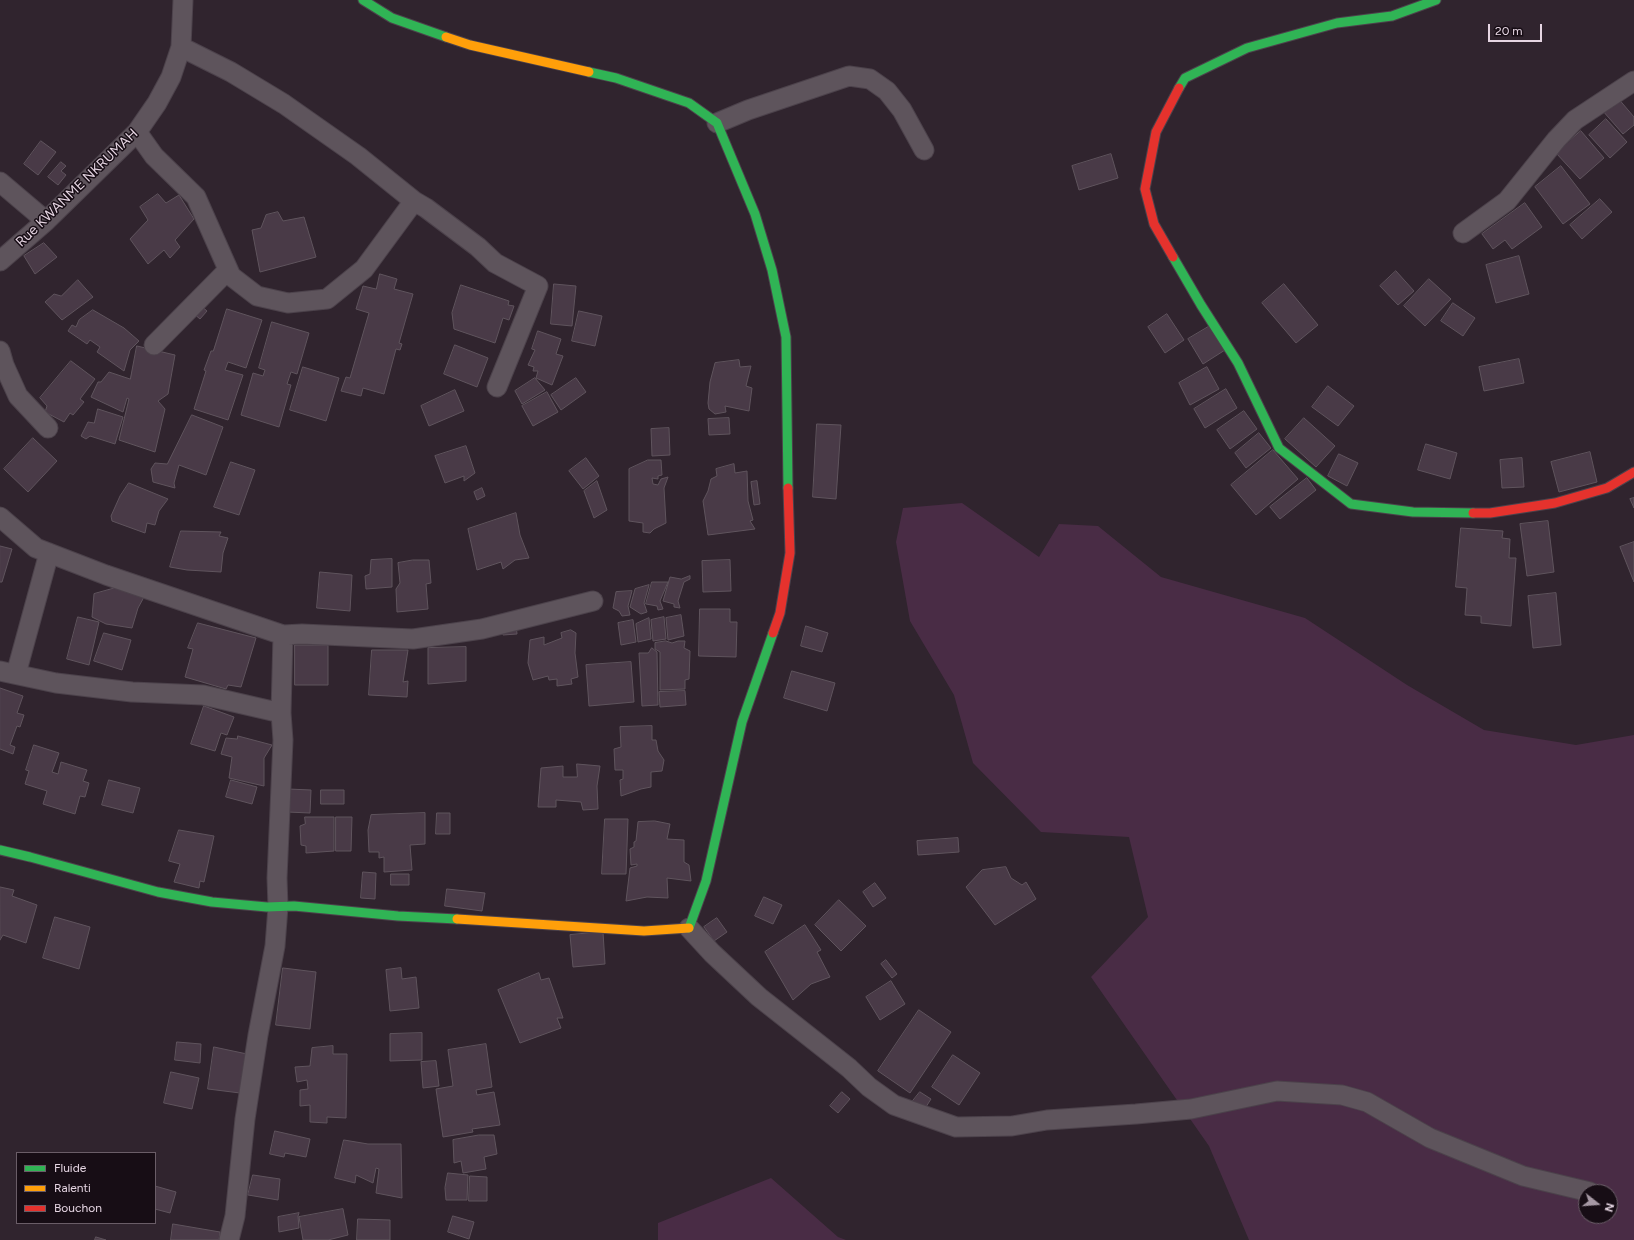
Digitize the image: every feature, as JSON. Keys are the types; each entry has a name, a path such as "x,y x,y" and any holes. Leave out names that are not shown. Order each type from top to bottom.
{"street":[{"name":"Rue KWANME NKRUMAH","path":"0,261 46,221 137,132 157,103 171,77 180,47 183,0"},
{"path":"363,0 392,18 470,45 616,78 689,103 717,123 755,214 772,270 786,337 790,553 780,613 742,722 708,874 689,928"},
{"path":"1436,0 1392,16 1337,23 1247,48 1185,78 1156,132 1146,189 1154,224 1201,305 1238,363 1279,448 1351,504 1413,512 1490,513 1563,501 1607,488 1634,472"},
{"path":"180,47 231,72 284,104 358,156 414,201 426,208 466,238 496,263 538,286 497,388"},
{"path":"717,123 748,110 849,76 870,79 887,91 902,110 924,150"},
{"path":"1463,233 1507,201 1556,140 1575,120 1634,81"},
{"path":"137,132 154,156 196,197 231,276 257,296 288,303 327,299 364,269 414,201"},
{"path":"0,182 46,221"},
{"path":"154,345 228,270"},
{"path":"0,351 4,365 18,396 48,428"},
{"path":"0,517 36,548 106,575 283,635 302,634 413,639 482,629 593,601"},
{"path":"49,553 8,672 56,683 132,692 203,695 280,713"},
{"path":"229,1240 235,1216 245,1119 257,1042 275,946 278,907 277,878 283,740 280,713 283,635"},
{"path":"0,850 161,893 222,903 278,907 294,906 398,916 560,925 644,932 689,928"},
{"path":"689,928 712,953 758,997 849,1068 869,1087 894,1105 956,1128 1012,1126 1047,1120 1191,1109 1277,1091 1342,1095 1367,1102 1430,1138 1523,1176 1578,1189"}],"shaded area":[{"path":"962,503 1039,557 1059,524 1098,526 1161,577 1305,618 1407,685 1484,730 1576,745 1634,735 1634,1240 1249,1240 1209,1146 1091,977 1148,917 1129,837 1041,832 973,763 954,695 910,621 896,542 903,508"},
{"path":"771,1178 838,1237 846,1240 658,1240 658,1223"}],"building":[{"path":"1617,97 1634,117 1634,125 1623,134 1602,110"},
{"path":"1606,119 1627,142 1610,158 1589,135"},
{"path":"1581,131 1604,158 1580,179 1556,153"},
{"path":"41,141 56,152 38,175 24,164"},
{"path":"1111,154 1118,178 1079,190 1072,166"},
{"path":"61,162 66,166 61,171 66,175 58,185 48,177"},
{"path":"1561,166 1590,204 1563,224 1535,187"},
{"path":"158,194 166,203 179,195 194,219 175,240 180,247 170,258 164,250 148,264 130,239 148,220 140,207"},
{"path":"1600,199 1612,212 1582,239 1570,225"},
{"path":"1525,203 1542,227 1512,249 1505,240 1493,249 1482,234"},
{"path":"278,212 283,221 304,217 316,257 260,272 252,230 261,228 266,215"},
{"path":"44,243 57,257 35,274 24,256"},
{"path":"1519,256 1529,294 1496,303 1486,265"},
{"path":"1396,271 1414,291 1398,305 1380,286"},
{"path":"380,274 397,279 394,289 413,294 399,343 402,344 400,350 396,349 384,394 363,388 361,396 341,391 346,377 350,378 369,313 356,309 363,286 376,289"},
{"path":"1429,279 1451,299 1425,326 1404,306"},
{"path":"78,280 93,297 62,320 45,302 54,294 61,296"},
{"path":"554,284 576,286 572,326 551,324"},
{"path":"1284,284 1318,325 1296,343 1262,303"},
{"path":"461,285 509,301 508,305 514,306 509,320 503,318 495,343 454,329 452,313"},
{"path":"1453,303 1475,318 1463,336 1441,321"},
{"path":"200,305 207,311 200,319 193,313"},
{"path":"227,309 262,320 246,368 228,362 225,370 243,375 228,420 194,409 206,371 204,370 211,351 213,351"},
{"path":"93,310 124,328 139,341 130,350 124,371 97,352 100,347 90,340 87,344 68,331 72,325 76,327 79,320"},
{"path":"579,311 602,316 595,346 572,341"},
{"path":"1167,314 1184,340 1165,353 1148,327"},
{"path":"272,322 309,333 297,374 291,372 287,384 291,385 279,427 241,415 253,373 263,376 265,370 259,368"},
{"path":"1210,326 1225,350 1203,364 1188,339"},
{"path":"538,331 561,339 556,354 563,356 552,385 536,378 538,371 533,371 534,367 528,365 535,350 532,349"},
{"path":"455,345 488,358 477,387 444,374"},
{"path":"137,346 175,355 168,394 158,401 165,409 155,452 119,440 129,399 127,398 123,412 91,397 98,382 101,382 109,372 130,379"},
{"path":"1519,359 1524,383 1484,391 1479,367"},
{"path":"739,360 740,367 751,366 746,386 752,388 749,411 725,406 726,412 715,414 709,409 708,403 710,382 715,363"},
{"path":"71,361 95,379 80,399 84,402 73,415 70,413 64,422 45,412 47,406 40,398"},
{"path":"303,367 339,378 326,421 290,410"},
{"path":"1207,367 1219,389 1190,405 1179,383"},
{"path":"535,378 545,390 522,404 515,391"},
{"path":"576,378 586,392 561,410 551,395"},
{"path":"1328,386 1354,406 1338,426 1312,407"},
{"path":"1226,389 1237,408 1205,428 1194,409"},
{"path":"455,390 464,411 429,426 421,406"},
{"path":"547,392 558,412 533,426 522,406"},
{"path":"98,409 123,417 115,444 90,436 86,439 81,436 88,422 94,423"},
{"path":"1244,411 1257,429 1230,449 1217,430"},
{"path":"192,415 223,427 206,475 179,465 174,483 175,488 153,482 151,469 155,463 167,464"},
{"path":"729,418 730,434 709,435 708,419"},
{"path":"1304,418 1335,446 1316,467 1285,439"},
{"path":"817,424 841,425 836,499 813,497"},
{"path":"669,428 670,455 652,456 651,429"},
{"path":"1259,433 1271,448 1246,468 1235,453"},
{"path":"33,438 57,461 28,492 4,469"},
{"path":"1426,444 1457,453 1450,479 1418,470"},
{"path":"466,446 475,473 464,481 464,476 445,483 435,456"},
{"path":"1273,450 1298,479 1256,515 1231,485"},
{"path":"1590,452 1597,482 1559,492 1551,462"},
{"path":"1339,454 1358,463 1347,486 1328,476"},
{"path":"586,458 599,476 583,489 569,471"},
{"path":"1522,458 1524,487 1502,488 1500,460"},
{"path":"648,460 661,460 662,475 658,476 658,479 652,478 653,484 658,485 661,479 668,477 664,488 666,523 654,529 650,533 643,532 643,523 629,521 629,469"},
{"path":"231,462 255,470 239,515 214,507"},
{"path":"734,464 735,473 747,471 748,501 753,520 750,521 755,529 708,535 703,501 708,491 711,479 717,476 716,469"},
{"path":"1307,478 1316,490 1280,519 1270,507"},
{"path":"597,481 607,510 594,518 584,491"},
{"path":"757,481 760,504 754,505 751,482"},
{"path":"129,483 168,499 159,511 155,525 147,523 145,533 112,521 111,516 120,496"},
{"path":"482,488 485,496 477,500 474,492"},
{"path":"1634,498 1634,508 1630,499"},
{"path":"516,513 520,535 529,558 515,560 503,569 501,562 477,570 468,529"},
{"path":"1548,521 1554,572 1527,576 1520,524"},
{"path":"1461,528 1503,531 1502,538 1510,539 1509,558 1516,558 1511,626 1481,623 1481,616 1465,615 1467,588 1456,587"},
{"path":"181,531 221,532 219,536 228,538 223,553 221,572 187,570 170,567"},
{"path":"1634,542 1634,582 1620,547"},
{"path":"0,546 12,549 2,582 0,582"},
{"path":"392,559 392,587 366,589 365,576 370,574 371,560"},
{"path":"413,560 429,560 431,583 426,584 428,609 397,612 396,589 400,583 398,563"},
{"path":"730,560 731,591 703,592 702,561"},
{"path":"320,572 352,575 350,611 317,608"},
{"path":"690,576 690,579 684,582 678,601 680,608 674,607 674,604 663,601 670,577 681,579"},
{"path":"652,582 668,582 660,601 663,609 658,610 657,606 646,604"},
{"path":"649,585 644,603 647,612 641,614 630,607 635,589"},
{"path":"115,588 144,597 138,608 132,628 106,624 92,617 94,594"},
{"path":"632,591 628,606 630,615 622,616 619,611 613,608 616,592"},
{"path":"1556,593 1561,645 1533,648 1528,596"},
{"path":"700,609 730,609 730,622 737,622 736,657 699,656"},
{"path":"681,615 684,636 668,640 666,618"},
{"path":"78,617 99,622 89,665 67,659"},
{"path":"664,617 666,639 653,641 651,620"},
{"path":"649,618 651,639 638,642 636,624"},
{"path":"633,620 636,642 621,645 618,623"},
{"path":"198,623 256,638 241,687 228,685 226,689 185,677 193,649 188,648"},
{"path":"516,624 517,634 503,635 502,625"},
{"path":"806,626 828,633 822,652 801,646"},
{"path":"571,630 576,633 575,653 578,677 571,679 572,684 557,686 557,679 549,680 548,676 533,680 528,663 530,640 544,637 544,645 562,638 561,633"},
{"path":"104,633 131,640 122,670 94,661"},
{"path":"666,641 672,643 685,641 684,648 690,651 689,679 685,680 685,689 660,690 660,652 655,649 655,643"},
{"path":"295,645 328,645 328,685 295,685"},
{"path":"466,647 466,681 428,684 428,648"},
{"path":"652,648 657,652 658,705 642,706 639,653 648,653"},
{"path":"372,650 408,650 403,682 408,681 407,697 369,695"},
{"path":"631,662 634,702 589,706 586,665"},
{"path":"792,671 835,683 827,711 784,698"},
{"path":"0,688 23,696 17,713 24,715 20,727 17,726 10,745 15,747 13,754 0,749"},
{"path":"685,691 686,705 660,707 659,692"},
{"path":"204,706 234,717 227,735 221,733 215,751 191,744"},
{"path":"652,726 652,740 656,740 658,751 664,760 662,771 651,772 651,787 621,796 620,780 623,779 623,770 615,770 614,749 621,747 620,727"},
{"path":"238,736 272,745 264,758 264,786 229,778 232,757 221,754 226,738 237,739"},
{"path":"34,745 59,753 52,772 58,774 61,762 87,770 83,781 89,783 85,797 80,796 75,814 43,804 47,791 25,784 29,771 26,770"},
{"path":"577,764 600,766 597,786 598,809 583,810 581,802 556,800 556,807 538,807 541,768 563,766 563,777 577,777"},
{"path":"109,780 140,788 133,813 102,805"},
{"path":"231,780 257,787 252,804 226,797"},
{"path":"288,789 311,790 310,813 287,812"},
{"path":"321,790 344,790 344,804 321,804"},
{"path":"425,813 425,844 410,845 412,870 384,872 384,857 379,858 379,852 369,852 368,830 371,815"},
{"path":"437,813 450,813 450,834 436,834"},
{"path":"305,817 334,817 334,851 306,853 306,846 301,845 300,826 305,824"},
{"path":"336,817 352,817 351,851 336,851"},
{"path":"605,819 628,819 626,874 602,874"},
{"path":"655,821 670,824 667,839 684,840 684,862 689,865 691,881 667,878 668,898 647,897 626,901 630,868 637,866 637,864 631,865 630,849 634,847 634,842 636,841 638,822"},
{"path":"179,830 214,836 204,882 200,881 199,888 174,882 180,864 169,861"},
{"path":"958,838 959,852 918,855 917,841"},
{"path":"1006,867 1011,878 1022,885 1026,882 1036,899 995,925 966,887 982,870"},
{"path":"363,872 376,873 375,899 361,898"},
{"path":"391,874 409,874 409,885 391,885"},
{"path":"875,883 886,898 873,907 863,892"},
{"path":"0,887 14,890 12,896 37,905 26,943 3,935 0,940"},
{"path":"447,889 485,893 482,911 445,906"},
{"path":"764,897 782,905 773,924 755,916"},
{"path":"839,900 866,926 841,951 815,925"},
{"path":"55,917 90,927 79,969 43,958"},
{"path":"717,918 727,932 714,941 704,927"},
{"path":"805,925 821,950 817,952 830,977 811,984 793,1000 765,952"},
{"path":"603,932 605,964 573,967 570,935"},
{"path":"886,960 897,974 892,978 881,964"},
{"path":"283,968 316,972 310,1029 276,1025"},
{"path":"401,968 402,979 416,977 419,1008 390,1011 386,970"},
{"path":"539,973 541,980 549,978 563,1018 557,1018 561,1028 520,1043 498,990"},
{"path":"891,981 905,1004 880,1020 866,997"},
{"path":"919,1010 951,1032 910,1093 878,1071"},
{"path":"422,1033 422,1060 390,1061 390,1034"},
{"path":"177,1042 201,1044 200,1063 175,1060"},
{"path":"486,1044 492,1087 476,1090 477,1095 494,1092 500,1125 472,1129 473,1132 443,1137 436,1089 453,1086 448,1050"},
{"path":"333,1046 333,1054 347,1054 346,1118 327,1117 327,1123 310,1122 310,1105 300,1106 300,1090 308,1089 307,1080 297,1082 295,1067 310,1066 312,1048"},
{"path":"214,1047 247,1054 240,1093 208,1089"},
{"path":"953,1055 980,1073 959,1105 932,1087"},
{"path":"436,1061 439,1086 423,1088 421,1062"},
{"path":"171,1072 199,1078 192,1109 164,1103"},
{"path":"842,1092 850,1099 838,1113 830,1106"},
{"path":"920,1092 931,1099 924,1110 912,1102"},
{"path":"275,1131 310,1139 306,1157 285,1153 284,1157 270,1154"},
{"path":"479,1135 494,1135 497,1154 484,1157 486,1169 463,1173 461,1161 454,1163 453,1140"},
{"path":"344,1140 368,1144 401,1144 402,1198 376,1193 379,1169 376,1168 373,1183 356,1175 355,1183 335,1178"},
{"path":"448,1173 468,1175 467,1200 446,1200 445,1188"},
{"path":"253,1175 280,1179 278,1200 248,1195"},
{"path":"470,1176 487,1177 487,1201 469,1201"},
{"path":"156,1186 176,1192 170,1213 156,1209"},
{"path":"343,1209 348,1235 328,1240 303,1240 299,1217"},
{"path":"299,1213 299,1228 279,1232 278,1217"},
{"path":"453,1216 474,1222 469,1239 448,1232"},
{"path":"358,1219 390,1220 390,1240 357,1240"},
{"path":"173,1224 220,1232 219,1240 171,1240"},
{"path":"96,1237 106,1240 95,1240"}],"traffic: fast":[{"path":"363,0 392,18 446,37"},
{"path":"1179,88 1185,78 1247,48 1337,23 1392,16 1436,0"},
{"path":"589,72 616,78 689,103 717,123 755,214 772,270 786,337 788,488"},
{"path":"1173,257 1201,305 1238,363 1279,448 1351,504 1413,512 1473,513"},
{"path":"689,928 706,881 742,722 773,633"},
{"path":"0,850 158,892 212,902 267,907 294,906 398,916 457,919"}],"traffic: slow":[{"path":"446,37 470,45 589,72"},
{"path":"457,919 644,931 689,928"}],"traffic: jam":[{"path":"1173,257 1154,224 1145,189 1156,132 1179,88"},
{"path":"1473,513 1490,513 1555,503 1607,488 1634,472"},
{"path":"773,633 780,613 790,553 788,488"}]}
